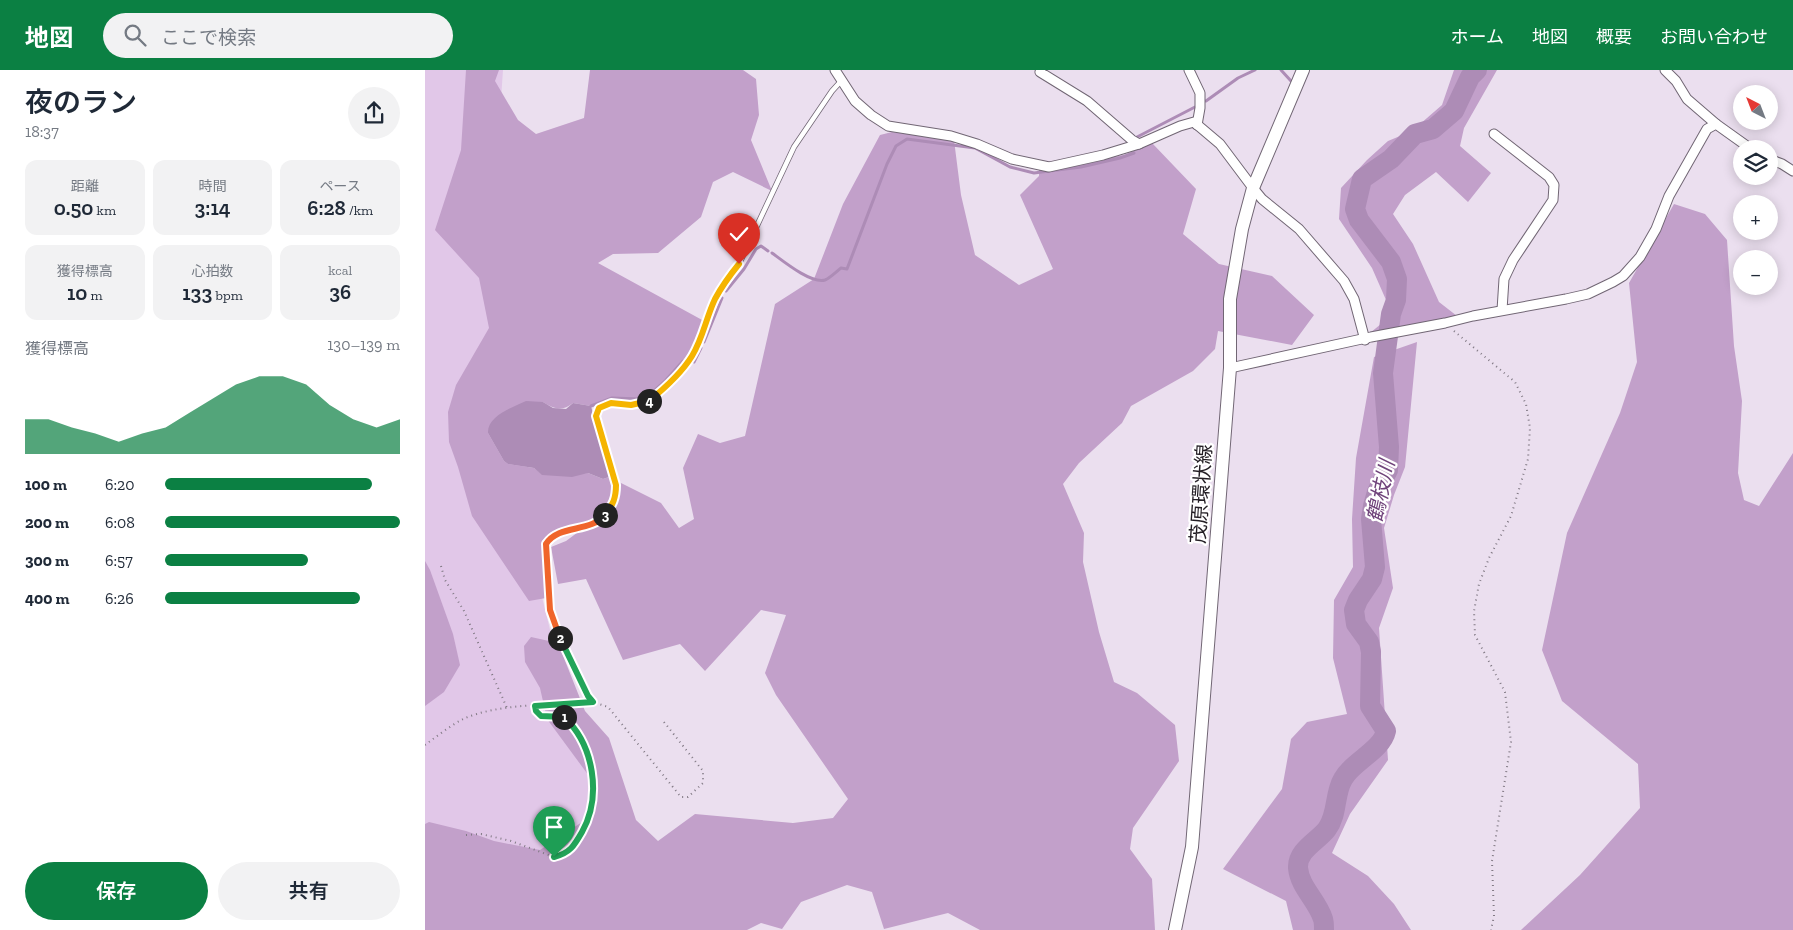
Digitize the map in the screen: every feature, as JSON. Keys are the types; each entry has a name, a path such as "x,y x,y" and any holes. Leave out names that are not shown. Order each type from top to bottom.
{"main road":[{"name":"茂原環状線","path":"1175,930 1192,847 1230,368 1230,299 1242,229 1253,188 1303,70"}],"street":[{"path":"835,70 855,101 887,126 951,136 977,144 1012,160 1049,167 1139,144 1194,122 1220,144 1263,199 1299,229 1344,280 1368,338"},
{"path":"1041,70 1040,72 1087,101 1139,144"},
{"path":"1189,70 1200,93 1197,125"},
{"path":"1665,70 1677,81 1687,99 1738,140"},
{"path":"1230,368 1407,330 1445,324 1502,310 1566,299 1587,294 1623,276 1640,257 1649,242 1669,196 1707,129 1716,124"},
{"path":"1494,134 1549,177 1554,185 1553,200 1513,260 1504,279 1502,310"},
{"path":"1778,162 1793,171"}],"lane":[{"path":"739,264 794,147 832,91 842,80"}],"path":[{"path":"593,702 588,696 555,626 550,610 546,544 555,534 600,521 613,505 616,485 596,416 599,408 611,403 631,405 648,402 666,387 691,357 725,280 739,264"},
{"path":"1445,324 1515,382 1527,404 1530,428 1527,459 1511,516 1489,558 1479,584 1475,611 1475,635 1505,692 1511,742 1492,862 1494,916 1491,930"},
{"path":"441,566 445,580 465,611 507,708"},
{"path":"425,745 463,720 482,713 507,708 593,702 608,707 681,797 688,797 703,783 703,771 664,722"},
{"path":"466,835 481,834 511,841 554,857 565,854 570,850 586,826 594,797 590,763 582,740 564,717 541,716 536,711 535,706"}],"shaded area":[{"path":"425,70 503,70 501,99 532,556 562,679 624,817 425,896"},
{"path":"466,70 499,70 495,81 518,120 536,134 584,118 590,70 743,70 756,79 759,115 751,140 772,191 733,172 713,182 701,217 658,253 613,254 598,263 704,321 693,348 683,364 649,398 638,401 606,400 591,406 573,403 565,408 554,408 543,402 488,433 504,461 508,464 534,468 543,475 588,473 603,479 609,477 661,503 679,528 694,519 683,468 698,434 720,443 745,436 775,304 814,279 843,204 880,135 892,132 954,140 961,195 975,255 1019,285 1053,269 1020,195 1039,176 1039,170 1124,155 1152,143 1196,189 1183,234 1219,264 1272,276 1314,315 1292,345 1218,331 1215,349 1193,371 1131,406 1122,423 1079,463 1063,484 1084,533 1083,562 1099,632 1114,682 1137,693 1175,725 1179,761 1133,828 1130,849 1152,879 1155,930 980,930 948,913 884,929 872,892 847,885 801,902 782,929 761,923 747,930 425,930 425,824 429,822 466,831 494,841 540,850 588,818 589,776 547,719 540,688 525,662 524,646 531,637 558,643 585,711 609,738 636,820 658,841 695,814 793,823 833,818 848,799 776,695 765,673 786,615 761,610 705,671 680,644 623,660 586,579 558,584 551,547 566,541 593,521 551,532 542,541 546,598 529,601 472,516 449,442 448,412 456,385 489,328 479,278 435,230 461,150"},
{"path":"1454,70 1497,70 1464,128 1460,146 1491,173 1468,202 1436,172 1405,195 1393,214 1413,244 1439,302 1457,316 1370,333 1387,319 1390,309 1372,268 1339,219 1341,188 1388,141 1412,131 1442,105"},
{"path":"1674,204 1705,214 1727,240 1734,346 1742,401 1738,473 1744,500 1759,506 1793,453 1793,930 1521,930 1580,875 1640,808 1638,764 1562,701 1542,650 1567,533 1620,413 1637,362 1629,283"},
{"path":"1417,342 1405,467 1384,528 1393,588 1379,628 1388,760 1350,814 1332,853 1368,876 1394,904 1411,930 1293,930 1286,901 1223,869 1282,789 1291,739 1307,722 1347,714 1333,658 1334,600 1353,567 1352,519 1356,458 1374,357"},
{"path":"526,401 543,402 553,408 566,409 573,403 591,406 609,477 603,479 588,473 572,477 542,475 534,468 508,464 504,461 488,433 489,427 496,417"},
{"path":"425,561 453,634 460,665 444,692 425,706"}],"waterway":[{"path":"1206,101 1238,78 1255,70"},
{"path":"1281,70 1291,81"},
{"name":"鶴枝川","path":"1324,930 1320,912 1299,875 1299,862 1304,851 1327,829 1335,811 1338,791 1343,779 1353,767 1379,744 1386,731 1370,706 1371,652 1369,642 1356,624 1354,610 1358,600 1372,579 1375,567 1371,519 1377,492 1388,470 1389,447 1383,373 1391,314 1396,300 1397,279 1391,262 1359,220 1355,209 1362,179 1391,159 1415,134 1433,129 1454,111 1470,77 1477,70"},
{"path":"1137,137 1195,107"},
{"path":"772,253 812,279 825,280 841,268 847,269 887,164 896,146 907,139 975,148 1010,167 1034,173 1081,167 1134,153"},
{"path":"726,291 744,269 756,249 761,246 768,251"},
{"path":"704,342 722,298"},
{"path":"694,362 701,348"},
{"path":"591,406 612,398 640,399 647,397 683,361"}],"route":[{"path":"554,857 565,854 570,850 586,826 594,797 592,777 590,763 582,740 564,717 541,716 536,711 535,706 593,702 588,696 555,626 550,610 546,544 555,534 600,521 613,505 616,485 596,416 599,408 611,403 631,405 648,402 666,387 691,357 725,280 739,264"}]}
